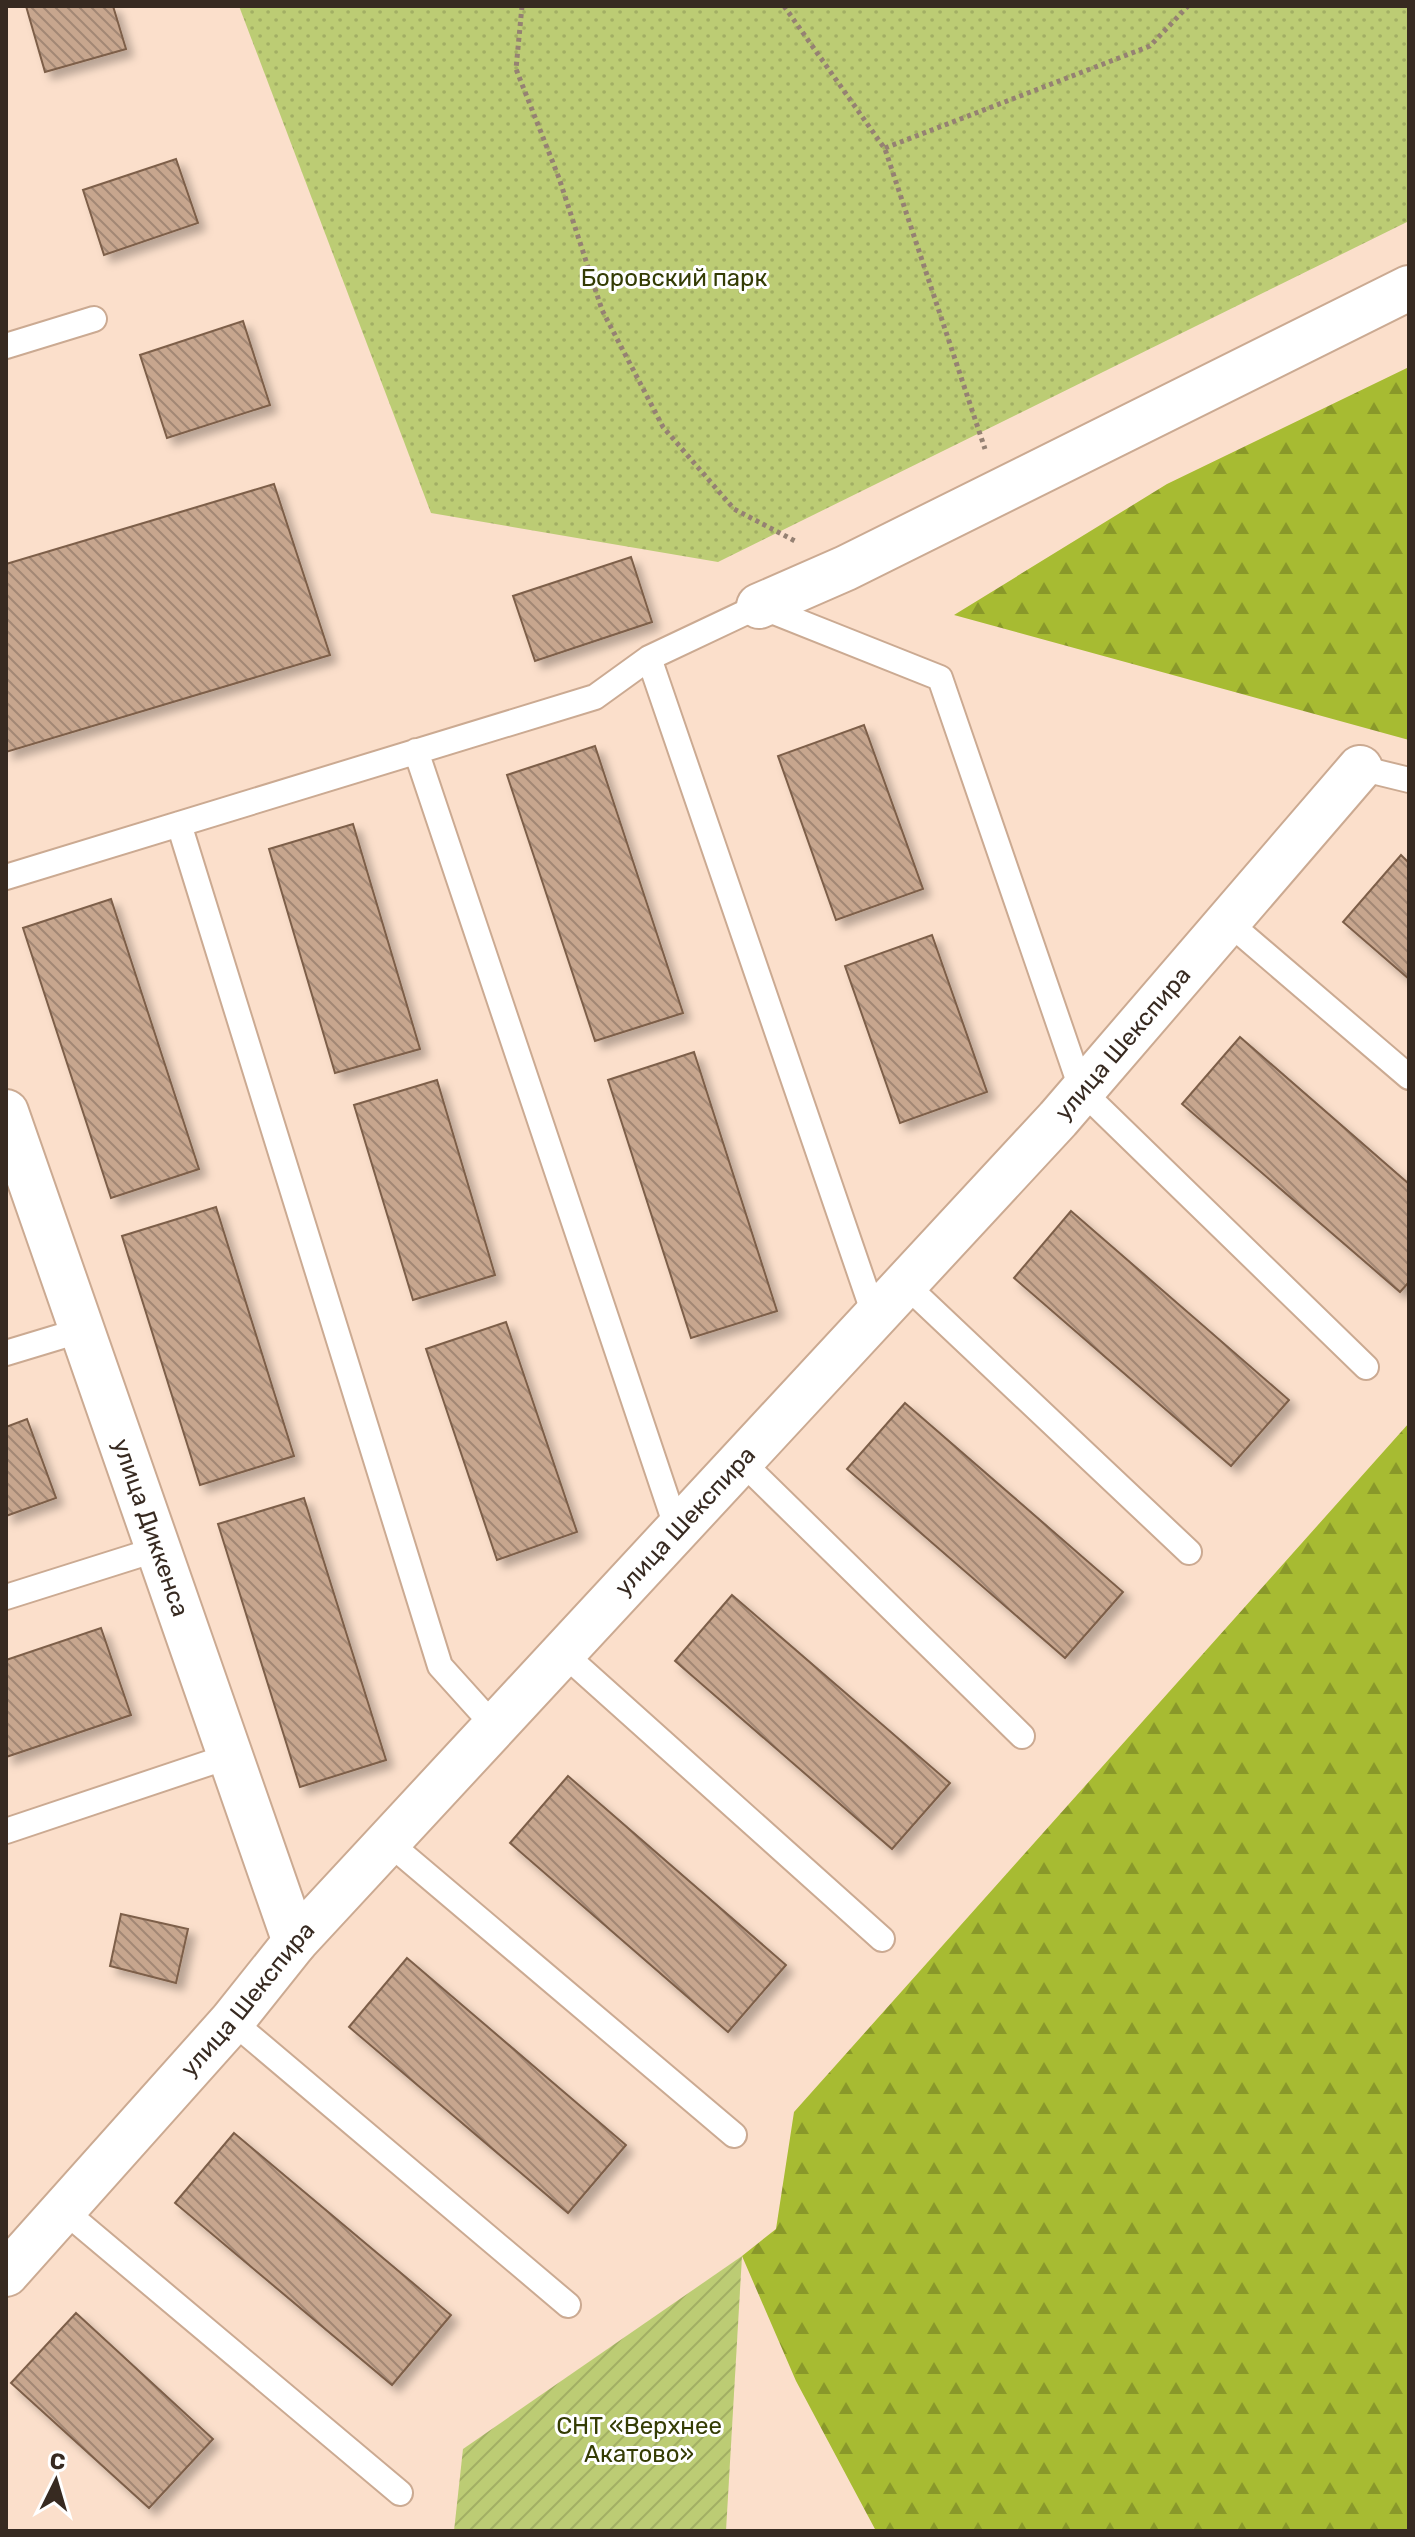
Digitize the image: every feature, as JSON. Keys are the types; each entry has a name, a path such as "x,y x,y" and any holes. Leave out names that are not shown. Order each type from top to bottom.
{"street":[{"path":"759,606 846,568 1409,288"},
{"name":"улица Шекспира","path":"6,2274 61,2208 232,2021 295,1942 1082,1091 1360,768"},
{"name":"улица Диккенса","path":"7,1119 295,1942"}],"lane":[{"path":"6,346 94,319"},
{"path":"6,877 595,697 649,658 759,606 940,678 1082,1091 1366,1367"},
{"path":"649,658 875,1317"},
{"path":"416,751 677,1529"},
{"path":"1360,768 1409,780"},
{"path":"179,824 440,1666 495,1727"},
{"path":"1228,922 1409,1077"},
{"path":"905,1284 1189,1552"},
{"path":"6,1353 82,1330"},
{"path":"741,1461 1022,1736"},
{"path":"6,1597 158,1549"},
{"path":"563,1653 882,1939"},
{"path":"6,1831 230,1756"},
{"path":"388,1842 734,2135"},
{"path":"232,2021 568,2305"},
{"path":"61,2208 400,2493"}],"path":[{"path":"522,6 516,69 559,178 602,310 663,427 734,509 846,568"},
{"path":"784,6 885,149 1000,492"},
{"path":"885,149 1150,46 1188,6"}],"green space":[{"name":"Боровский парк","path":"239,6 1409,6 1409,221 718,562 431,513"},
{"path":"1409,367 1409,740 954,615 1167,484"},
{"path":"1409,1423 1409,2531 876,2531 796,2381 742,2256 776,2229 794,2112"},
{"name":"СНТ «Верхнее Акатово»","path":"742,2256 726,2531 454,2531 463,2449"}],"building":[{"path":"26,6 113,6 126,49 45,72"},
{"path":"176,159 198,223 104,255 83,190"},
{"path":"243,321 270,405 167,438 140,355"},
{"path":"274,484 330,655 6,752 6,564"},
{"path":"631,557 652,622 535,661 513,596"},
{"path":"864,725 923,889 836,920 778,756"},
{"path":"595,746 683,1013 595,1041 507,775"},
{"path":"353,824 420,1049 335,1073 269,849"},
{"path":"1401,855 1409,863 1409,979 1343,922"},
{"path":"111,899 199,1169 111,1198 23,928"},
{"path":"932,935 987,1092 900,1123 845,966"},
{"path":"1240,1037 1409,1184 1409,1282 1400,1292 1182,1104"},
{"path":"694,1052 777,1311 691,1338 608,1080"},
{"path":"437,1080 495,1275 413,1300 354,1105"},
{"path":"216,1207 294,1456 200,1485 122,1236"},
{"path":"1071,1211 1289,1400 1231,1466 1014,1278"},
{"path":"506,1322 577,1532 497,1560 426,1349"},
{"path":"905,1403 1123,1592 1065,1658 847,1469"},
{"path":"27,1419 56,1498 6,1516 6,1427"},
{"path":"304,1498 386,1760 300,1787 218,1524"},
{"path":"732,1595 950,1783 892,1849 675,1661"},
{"path":"101,1628 131,1715 6,1757 6,1660"},
{"path":"568,1776 786,1965 728,2032 510,1843"},
{"path":"121,1914 188,1929 176,1983 110,1966"},
{"path":"407,1958 626,2145 568,2213 349,2027"},
{"path":"234,2133 451,2315 392,2385 175,2203"},
{"path":"76,2313 213,2439 149,2508 11,2383"}]}
